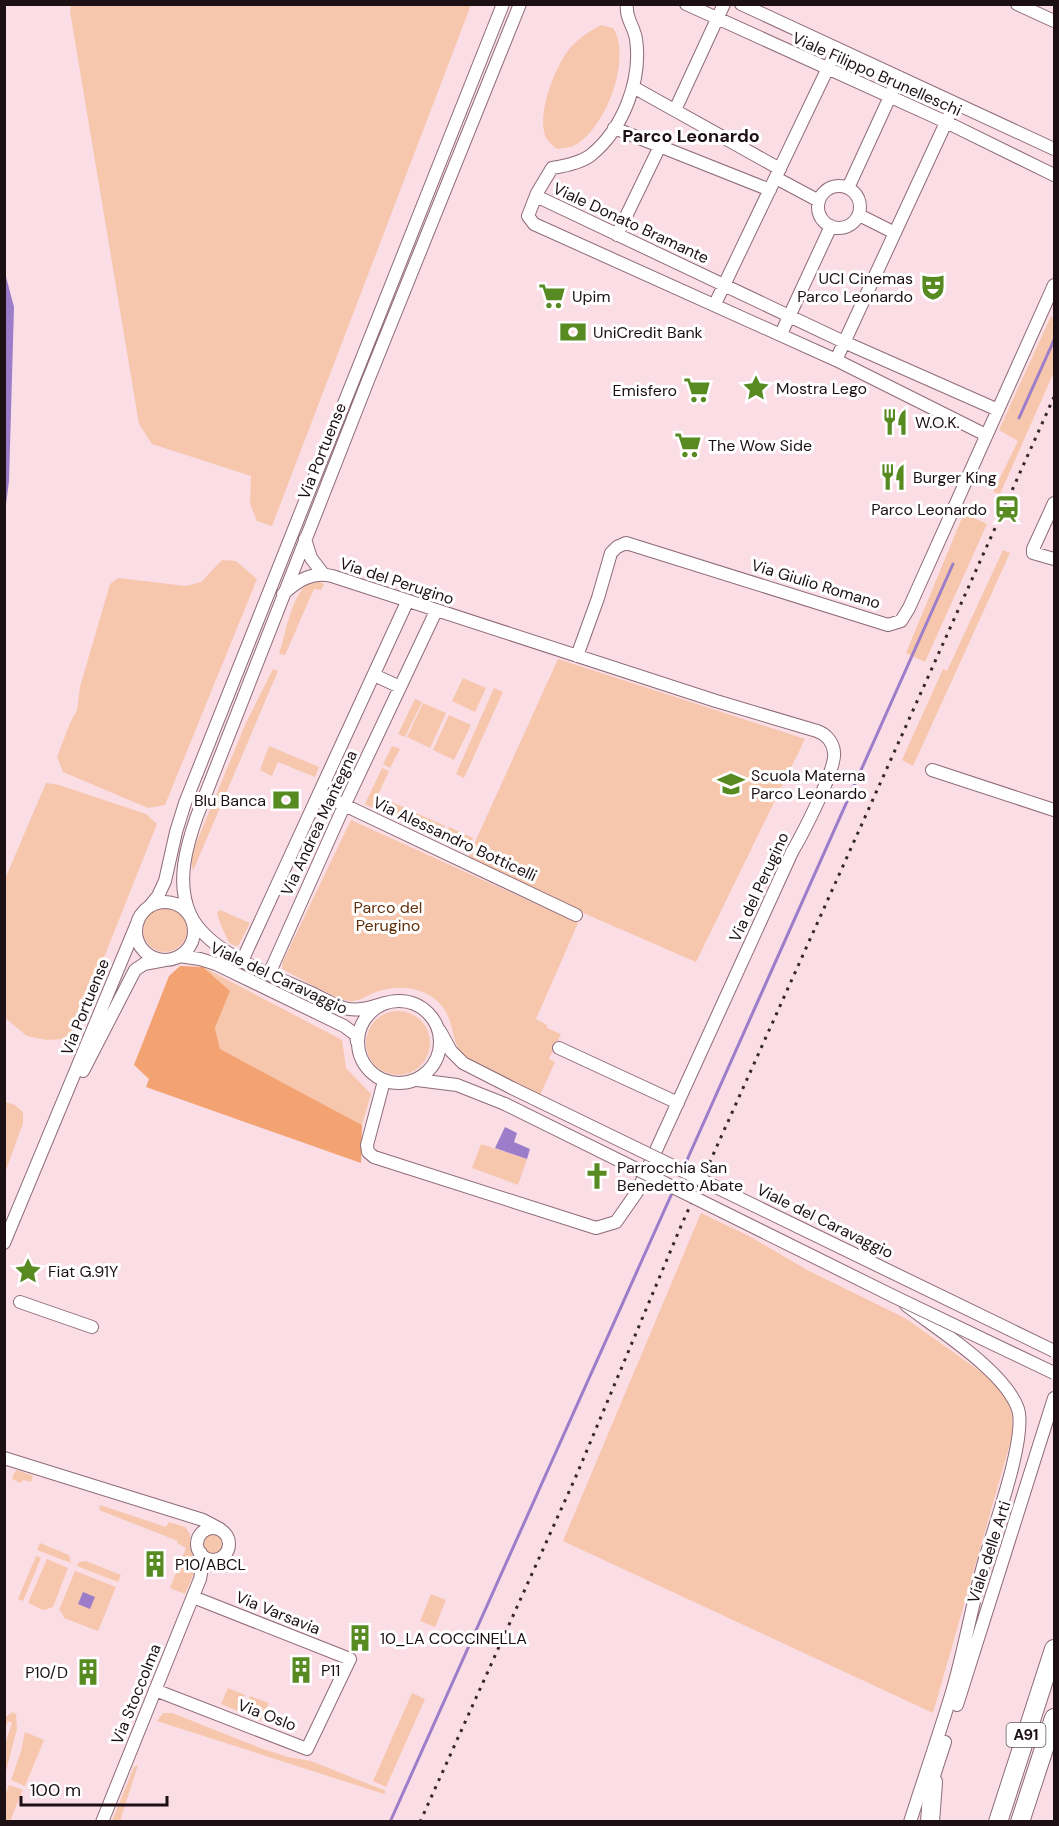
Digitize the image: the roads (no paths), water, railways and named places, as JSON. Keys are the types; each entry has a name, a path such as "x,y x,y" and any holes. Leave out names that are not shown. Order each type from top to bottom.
{"highway":[{"name":"A91","path":"998,1821 1054,1649"},
{"name":"A91","path":"1020,1821 1054,1718"},
{"path":"930,1821 933,1782"}],"street":[{"name":"Via Portuense","path":"149,907 163,886 185,803 503,4"},
{"name":"Via Portuense","path":"190,916 184,897 183,877 190,838 283,594 520,4"},
{"path":"536,196 552,168 567,166 590,156 607,139 624,111 633,87 637,65 636,38 626,14 627,4"},
{"name":"Viale Filippo Brunelleschi","path":"686,4 946,123 1054,176"},
{"path":"675,110 724,4"},
{"name":"Viale Filippo Brunelleschi","path":"741,4 1054,148"},
{"path":"1017,4 1054,21"},
{"path":"716,304 837,49"},
{"path":"848,188 898,77"},
{"path":"633,87 778,173 819,201"},
{"path":"836,360 956,103"},
{"path":"614,128 770,190"},
{"path":"617,235 660,146"},
{"path":"833,187 848,188 860,204 858,215 855,221 846,227 831,226 821,217 818,208 819,201 822,194 833,187"},
{"name":"Viale Donato Bramante","path":"986,435 781,334 534,224 528,216 536,196 844,342 998,410"},
{"path":"858,215 895,233"},
{"path":"781,334 831,226"},
{"name":"Via Giulio Romano","path":"577,656 596,606 611,553 626,543 888,625 900,622 909,609 1054,285"},
{"path":"1054,503 1033,549 1033,553 1054,559"},
{"name":"Via del Perugino","path":"305,539 311,558 324,575"},
{"name":"Via del Perugino","path":"283,594 304,578 324,575 817,730 828,738 834,750 833,762 809,818 637,1192 616,1222 596,1228 370,1155 367,1144 384,1081"},
{"name":"Via Andrea Mantegna","path":"242,961 407,602"},
{"name":"Via Andrea Mantegna","path":"269,974 344,806 436,611"},
{"path":"374,675 400,687"},
{"path":"932,770 1054,810"},
{"name":"Via Alessandro Botticelli","path":"319,793 576,915"},
{"path":"158,903 176,904 190,916 194,934 192,943 179,956 165,960 156,958 142,947 138,939 138,921 149,907 158,903"},
{"name":"Viale del Caravaggio","path":"190,916 210,939 242,961 344,1008 363,1010 385,1004"},
{"name":"Via Portuense","path":"4,1243 138,921"},
{"name":"Viale del Caravaggio","path":"179,956 200,958 216,964 344,1026 356,1035 357,1042"},
{"name":"Via Portuense","path":"62,1106 92,1054 135,970 149,963 165,960"},
{"path":"417,1080 436,1062 440,1042 436,1023 429,1014 414,1004 396,1001 374,1009 359,1029 357,1042 364,1066 384,1081 404,1083 417,1080 457,1084 505,1104 1054,1373"},
{"name":"Viale del Caravaggio","path":"436,1023 452,1051 463,1062 512,1088 1054,1351"},
{"path":"559,1048 678,1103"},
{"name":"Viale delle Arti","path":"895,1297 987,1367 1003,1384 1019,1412 1020,1429 1017,1448 984,1561 953,1690 910,1821"},
{"path":"20,1302 92,1327"},
{"name":"Viale delle Arti","path":"918,1821 933,1782 1054,1398"},
{"path":"6,1463 179,1513 203,1520 220,1529 227,1536 229,1545 225,1554 216,1559 207,1558 199,1548 193,1525 179,1513"},
{"path":"199,1548 199,1538 205,1530 220,1529"},
{"name":"Via Stoccolma","path":"102,1821 200,1579 203,1563 199,1548"},
{"name":"Via Stoccolma","path":"200,1579 216,1559"},
{"name":"Via Varsavia","path":"193,1597 350,1659"},
{"name":"Via Oslo","path":"156,1690 307,1749 350,1659"},
{"name":"Viale delle Arti","path":"953,1690 953,1715"}],"waterway":[{"path":"1019,418 1054,340"},
{"path":"683,1169 953,564"},
{"path":"390,1822 673,1191"}],"railway":[{"path":"420,1822 577,1474 681,1226 1054,397"}],"place":[{"name":"UCI Cinemas Parco Leonardo","path":"933,287"},
{"name":"Upim","path":"552,296"},
{"name":"UniCredit Bank","path":"573,332"},
{"name":"Mostra Lego","path":"756,388"},
{"name":"Emisfero","path":"697,390"},
{"name":"W.O.K.","path":"895,422"},
{"name":"The Wow Side","path":"688,445"},
{"name":"Burger King","path":"893,477"},
{"name":"Parco Leonardo","path":"1007,509"},
{"name":"Scuola Materna Parco Leonardo","path":"731,784"},
{"name":"Blu Banca","path":"286,800"},
{"name":"Parrocchia San Benedetto Abate","path":"597,1176"},
{"name":"Fiat G.91Y","path":"28,1271"},
{"name":"P10/ABCL","path":"155,1564"},
{"name":"10_LA COCCINELLA","path":"360,1638"},
{"name":"P11","path":"301,1670"},
{"name":"P10/D","path":"88,1672"}],"district":[{"name":"Parco Leonardo","path":"691,136"}],"park label":[{"name":"Parco del Perugino","path":"388,916"}]}
